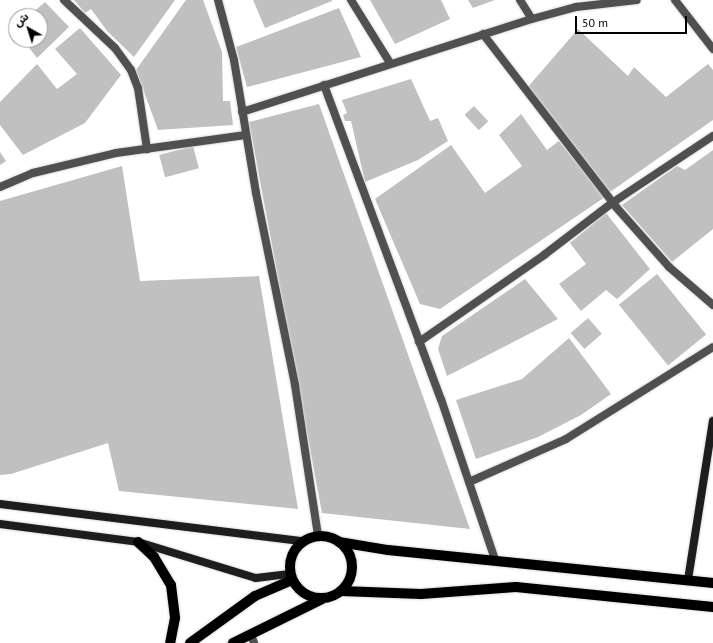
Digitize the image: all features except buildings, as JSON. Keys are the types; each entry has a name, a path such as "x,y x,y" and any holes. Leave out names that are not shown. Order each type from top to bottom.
{"main road":[{"path":"322,599 304,594 291,577 291,556 303,541 318,536 367,548 495,559 713,583"},
{"path":"138,542 154,557 171,586 175,618 170,643"},
{"path":"339,542 348,553 352,566 351,576 341,591"},
{"path":"190,643 255,596 291,577"},
{"path":"233,643 252,639 322,599 341,591 421,594 516,587 713,607"}],"street":[{"path":"64,0 115,48 130,70 138,88 147,149"},
{"path":"218,0 234,60 246,135 295,385 318,536"},
{"path":"351,0 390,63"},
{"path":"520,0 532,19"},
{"path":"242,112 390,63 532,19 576,7 637,0"},
{"path":"675,0 713,49"},
{"path":"483,34 612,202 669,267 713,305"},
{"path":"324,85 419,342 495,559"},
{"path":"0,188 33,173 116,153 246,135"},
{"path":"419,342 544,255 612,202 713,136"},
{"path":"469,482 566,439 713,347"},
{"path":"688,580 713,421"},
{"path":"0,504 303,541"},
{"path":"0,524 138,542 183,554 245,576 268,578 291,577"}]}
